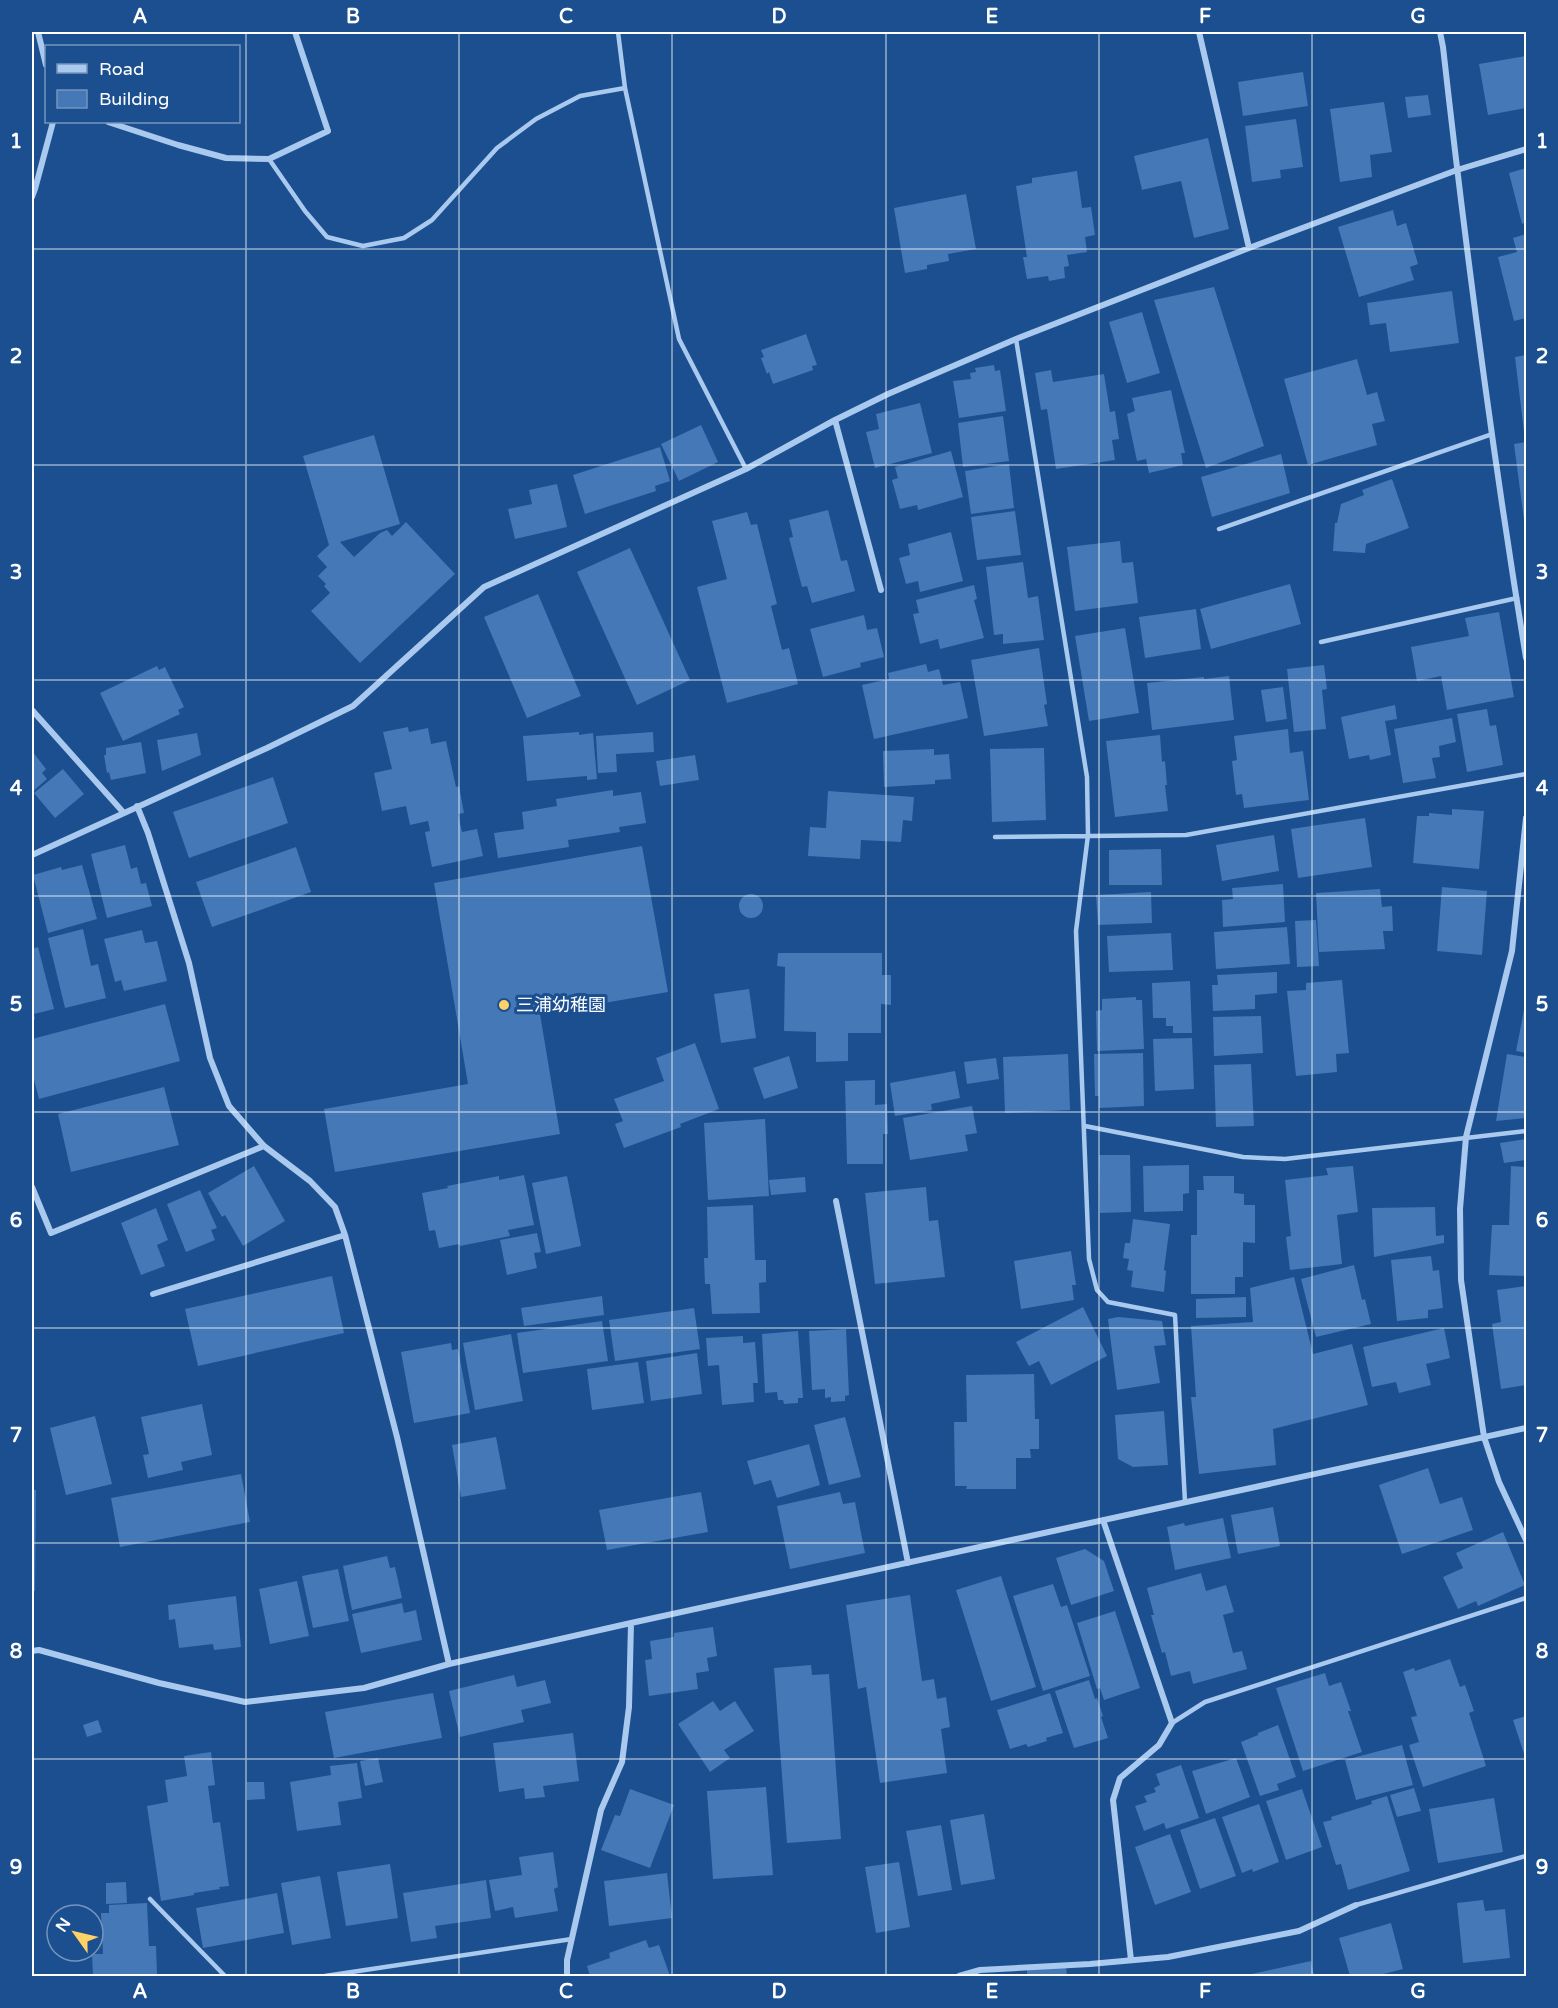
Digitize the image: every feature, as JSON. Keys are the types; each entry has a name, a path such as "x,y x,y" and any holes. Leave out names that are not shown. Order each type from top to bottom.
{"street":[{"path":"111,123 226,158 269,159 328,131 295,32"},
{"path":"1198,32 1249,248"},
{"path":"1440,32 1492,434 1527,658"},
{"path":"36,37 45,62"},
{"path":"32,197 53,123"},
{"path":"32,855 267,748 353,706 484,587 746,469 888,394 1016,339 1249,248 1457,170 1527,149"},
{"path":"835,420 880,590"},
{"path":"32,710 123,812"},
{"path":"137,806 148,833 189,963 210,1058 229,1106 264,1146 310,1181 335,1207 345,1235 397,1437 449,1664"},
{"path":"1527,818 1512,951 1466,1137 1460,1209 1461,1280 1484,1437 1498,1482 1527,1540"},
{"path":"32,1187 51,1233 264,1146"},
{"path":"836,1201 909,1563"},
{"path":"153,1294 345,1235"},
{"path":"32,1651 39,1650 159,1683 245,1702 364,1688 449,1664 631,1623 1527,1428"},
{"path":"1103,1520 1172,1723 1159,1745 1120,1778 1113,1800 1131,1959"},
{"path":"567,1977 567,1960 601,1810 622,1762 629,1707 631,1623"},
{"path":"959,1977 980,1970 1168,1956 1299,1931 1356,1905"}],"lane":[{"path":"618,32 625,88 679,339 746,469"},
{"path":"269,159 305,211 327,237 363,246 404,238 432,220 497,148 536,119 580,96 625,88"},
{"path":"1016,339 1087,777 1088,835 1076,932 1089,1259 1097,1290 1108,1302 1175,1315 1185,1502"},
{"path":"1219,529 1492,434"},
{"path":"1321,642 1516,597"},
{"path":"995,837 1186,835 1527,774"},
{"path":"1085,1125 1243,1157 1285,1159 1527,1131"},
{"path":"1172,1723 1205,1702 1527,1598"},
{"path":"1356,1905 1527,1856"},
{"path":"150,1899 225,1977"},
{"path":"325,1977 572,1940"}],"building":[{"path":"1526,56 1526,108 1488,115 1479,64"},
{"path":"1303,72 1308,106 1243,116 1238,82"},
{"path":"1428,95 1431,115 1408,118 1405,97"},
{"path":"1384,102 1392,152 1370,155 1372,177 1340,182 1330,109"},
{"path":"1296,119 1303,167 1280,170 1281,178 1252,182 1245,126"},
{"path":"1208,138 1229,229 1194,238 1181,181 1142,190 1134,156"},
{"path":"1526,168 1526,222 1522,224 1509,173"},
{"path":"1077,171 1082,208 1091,207 1095,235 1085,237 1087,252 1067,255 1069,266 1064,267 1065,278 1049,281 1048,276 1027,279 1023,257 1027,257 1016,186 1032,183 1032,178"},
{"path":"966,194 976,249 948,254 949,261 927,265 927,269 905,273 894,208"},
{"path":"1393,210 1397,226 1406,223 1418,264 1410,267 1414,280 1359,297 1338,227"},
{"path":"1526,234 1526,318 1514,321 1498,257 1517,252 1513,238"},
{"path":"1214,287 1264,446 1206,468 1154,300"},
{"path":"1452,291 1459,343 1390,352 1386,323 1370,325 1367,303"},
{"path":"1142,312 1160,373 1127,383 1109,322"},
{"path":"806,334 817,365 812,366 813,370 773,384 761,358 764,357 761,350"},
{"path":"1526,355 1526,431 1524,432 1515,357"},
{"path":"1357,359 1367,395 1377,392 1385,421 1372,424 1377,445 1308,465 1284,379"},
{"path":"994,365 995,371 1000,370 1006,411 959,418 953,381 971,379 970,373 976,372 975,368"},
{"path":"1051,370 1053,382 1104,374 1110,412 1115,411 1119,439 1112,440 1115,460 1056,469 1047,409 1041,410 1035,373"},
{"path":"1171,390 1185,453 1181,453 1183,465 1149,473 1146,459 1137,461 1127,414 1135,411 1132,398"},
{"path":"920,403 932,453 875,468 866,432 879,429 876,414"},
{"path":"1003,416 1009,461 963,467 958,423"},
{"path":"701,425 718,462 679,481 661,444"},
{"path":"374,435 400,524 340,542 354,557 380,533 387,530 392,536 406,522 455,574 360,663 311,611 330,593 324,586 326,584 318,576 327,567 317,556 329,545 303,456"},
{"path":"1526,442 1526,520 1524,520 1514,444"},
{"path":"660,447 670,481 655,486 656,491 585,514 573,475"},
{"path":"951,451 963,497 918,510 917,505 900,509 892,480 898,478 895,467"},
{"path":"1281,454 1290,493 1212,517 1201,477"},
{"path":"1009,464 1014,508 971,514 965,471"},
{"path":"1392,479 1409,528 1366,544 1365,553 1333,551 1335,523 1337,523 1341,504 1364,495 1362,490"},
{"path":"557,484 567,527 515,539 508,509 532,504 529,490"},
{"path":"828,510 841,561 847,560 855,591 812,603 807,586 802,587 789,538 793,537 789,520"},
{"path":"1015,511 1021,555 977,560 971,517"},
{"path":"747,512 751,525 757,524 777,604 771,606 782,650 789,648 798,684 727,703 697,587 727,579 712,521"},
{"path":"951,532 963,581 920,592 918,581 906,584 899,558 910,555 908,544"},
{"path":"1120,541 1122,563 1133,562 1138,603 1075,611 1067,547"},
{"path":"630,548 690,680 637,705 577,572"},
{"path":"1023,562 1028,598 1038,596 1044,640 1003,644 1003,634 994,635 986,567"},
{"path":"1290,584 1301,624 1211,649 1200,609"},
{"path":"974,585 977,599 974,600 984,638 940,649 938,639 920,644 913,614 919,613 916,600"},
{"path":"538,594 581,696 527,718 484,617"},
{"path":"1196,609 1201,649 1145,658 1139,617"},
{"path":"1499,612 1514,697 1447,710 1441,676 1417,681 1411,647 1469,636 1465,618"},
{"path":"864,615 867,630 877,628 884,657 860,663 861,667 823,677 810,629"},
{"path":"1125,628 1139,713 1089,721 1075,636"},
{"path":"1039,648 1048,726 984,736 971,660"},
{"path":"926,664 928,672 939,669 943,685 960,682 968,718 874,739 862,685 889,679 888,673"},
{"path":"1324,665 1327,689 1322,690 1326,729 1294,732 1287,669"},
{"path":"157,666 159,670 165,667 184,707 178,710 180,714 123,741 100,693"},
{"path":"1229,676 1234,720 1152,730 1147,683"},
{"path":"1283,687 1287,719 1266,722 1261,690"},
{"path":"1395,705 1397,719 1385,721 1391,755 1370,760 1369,755 1349,759 1341,717"},
{"path":"1487,709 1490,726 1496,725 1503,765 1467,772 1457,714"},
{"path":"1452,718 1456,742 1439,746 1440,757 1432,758 1436,778 1403,783 1394,729"},
{"path":"408,727 409,732 428,728 431,744 446,741 464,813 458,814 462,832 477,829 483,856 432,867 425,832 430,831 428,821 410,825 406,806 382,811 374,773 392,769 383,732"},
{"path":"1288,729 1290,753 1303,751 1309,800 1244,808 1242,794 1236,795 1232,761 1237,760 1234,736"},
{"path":"579,732 579,735 593,733 597,779 587,780 587,776 527,781 523,736"},
{"path":"653,732 654,752 616,754 617,772 598,773 596,736"},
{"path":"197,733 201,755 162,771 157,740"},
{"path":"1160,735 1162,762 1165,761 1168,811 1115,817 1106,741"},
{"path":"141,742 146,773 111,780 109,772 107,773 104,755 106,755 106,748"},
{"path":"1044,748 1046,820 992,822 990,749"},
{"path":"934,749 934,755 949,754 951,779 935,780 935,784 884,787 883,751"},
{"path":"32,751 46,769 42,773 47,779 32,792"},
{"path":"695,755 699,780 660,786 656,761"},
{"path":"63,769 84,794 55,818 34,793"},
{"path":"273,777 288,823 189,858 173,812"},
{"path":"613,790 613,796 641,792 646,823 619,827 620,832 568,840 569,847 498,858 494,833 524,829 522,812 557,806 556,799"},
{"path":"828,791 914,797 912,821 903,820 901,842 861,840 860,859 808,856 810,827 826,828"},
{"path":"1452,809 1484,811 1479,869 1413,863 1417,816 1429,816 1429,813 1452,815"},
{"path":"1365,818 1372,867 1298,878 1291,829"},
{"path":"1274,835 1279,871 1222,881 1216,845"},
{"path":"125,845 131,869 137,867 141,884 146,883 152,906 107,918 91,854"},
{"path":"642,846 668,992 540,1014 560,1134 335,1172 324,1109 468,1084 434,883"},
{"path":"296,847 311,892 212,927 196,882"},
{"path":"1161,849 1162,885 1109,885 1109,850"},
{"path":"82,865 97,919 48,933 33,875 61,867 62,870"},
{"path":"1283,884 1285,922 1223,927 1222,900 1233,899 1232,888"},
{"path":"1442,887 1487,891 1482,955 1437,951"},
{"path":"1380,889 1382,907 1392,906 1393,931 1383,931 1385,949 1319,952 1316,893"},
{"path":"1151,892 1152,923 1098,925 1096,895"},
{"path":"751,894 760,897 763,906 760,915 751,918 742,915 739,906 742,897"},
{"path":"1316,920 1319,966 1297,967 1295,921"},
{"path":"1287,927 1290,964 1216,969 1214,932"},
{"path":"83,929 91,966 98,964 106,998 65,1008 48,938"},
{"path":"142,930 145,943 157,941 167,981 124,991 121,980 115,982 104,939"},
{"path":"1171,933 1173,970 1109,972 1107,936"},
{"path":"38,947 54,1009 34,1014 35,1019 32,1020 32,949"},
{"path":"778,953 882,953 882,975 891,975 891,1005 881,1004 881,1033 848,1033 848,1061 816,1062 816,1032 784,1031 785,967 777,966"},
{"path":"1277,972 1277,993 1255,995 1255,1009 1213,1011 1212,985 1218,985 1217,975"},
{"path":"1342,980 1349,1053 1336,1054 1337,1072 1296,1076 1287,991 1306,990 1306,983"},
{"path":"1190,981 1192,1033 1173,1033 1173,1026 1166,1026 1166,1018 1153,1018 1152,983"},
{"path":"749,989 756,1038 721,1043 714,994"},
{"path":"1136,997 1136,1000 1142,1000 1144,1049 1097,1051 1096,1011 1102,1010 1102,999"},
{"path":"165,1004 180,1061 39,1099 32,1072 32,1039"},
{"path":"1526,1005 1526,1053 1516,1051"},
{"path":"1261,1016 1263,1053 1214,1056 1213,1017"},
{"path":"1192,1038 1194,1089 1155,1091 1153,1039"},
{"path":"695,1043 719,1109 680,1124 681,1127 624,1148 615,1124 623,1121 614,1099 664,1081 656,1058"},
{"path":"1143,1053 1144,1106 1099,1108 1099,1096 1095,1096 1094,1054"},
{"path":"1068,1054 1070,1110 1005,1113 1003,1057"},
{"path":"1507,1054 1526,1057 1526,1118 1496,1121"},
{"path":"789,1056 798,1088 764,1099 753,1068"},
{"path":"996,1058 999,1079 967,1084 964,1062"},
{"path":"1251,1064 1254,1126 1216,1127 1214,1065"},
{"path":"955,1071 960,1098 931,1104 932,1110 895,1116 890,1083"},
{"path":"875,1080 875,1105 887,1104 888,1134 883,1134 883,1164 847,1164 845,1081"},
{"path":"164,1087 179,1145 71,1172 58,1114"},
{"path":"972,1106 977,1133 965,1135 968,1151 910,1160 903,1118"},
{"path":"765,1119 769,1196 708,1200 704,1123"},
{"path":"1526,1139 1526,1160 1504,1163 1500,1143"},
{"path":"1099,1155 1130,1155 1131,1212 1100,1213"},
{"path":"1189,1165 1189,1193 1183,1194 1183,1211 1144,1212 1143,1166"},
{"path":"254,1166 285,1221 243,1246 225,1215 222,1217 208,1193"},
{"path":"1353,1166 1358,1212 1337,1215 1342,1264 1290,1270 1286,1237 1291,1236 1285,1180 1328,1175 1326,1168"},
{"path":"1511,1166 1526,1167 1526,1276 1489,1275 1492,1225 1509,1225"},
{"path":"524,1175 534,1225 508,1230 510,1236 439,1248 435,1230 429,1231 422,1193 499,1176 499,1180"},
{"path":"567,1176 581,1246 546,1254 532,1183"},
{"path":"1203,1176 1234,1176 1234,1193 1244,1194 1244,1205 1255,1205 1255,1243 1243,1242 1243,1277 1235,1277 1235,1294 1191,1294 1191,1235 1197,1235 1197,1190 1204,1190"},
{"path":"805,1177 806,1192 771,1195 769,1180"},
{"path":"926,1187 929,1221 938,1220 945,1277 875,1284 865,1193"},
{"path":"200,1190 217,1228 211,1230 215,1240 186,1252 167,1204"},
{"path":"753,1205 755,1260 766,1260 766,1282 759,1283 760,1313 712,1314 710,1284 705,1284 704,1258 708,1258 707,1207"},
{"path":"1435,1207 1436,1236 1444,1235 1444,1243 1374,1257 1372,1208"},
{"path":"156,1208 168,1240 157,1245 165,1266 141,1275 121,1223"},
{"path":"1133,1219 1170,1224 1164,1270 1166,1271 1164,1292 1131,1287 1133,1271 1127,1270 1129,1259 1123,1258 1125,1243 1130,1243"},
{"path":"537,1233 541,1252 534,1253 537,1268 507,1275 500,1240"},
{"path":"1071,1251 1076,1285 1072,1285 1074,1300 1021,1309 1014,1261"},
{"path":"1431,1256 1433,1271 1439,1270 1443,1308 1428,1310 1428,1318 1397,1321 1391,1260"},
{"path":"1354,1265 1362,1300 1365,1299 1371,1324 1316,1337 1301,1279"},
{"path":"332,1276 344,1333 198,1366 185,1309"},
{"path":"1294,1277 1313,1354 1352,1344 1368,1405 1273,1429 1276,1465 1199,1474 1191,1397 1196,1397 1191,1326 1253,1322 1250,1288"},
{"path":"1526,1286 1526,1385 1501,1389 1492,1324 1501,1322 1497,1290"},
{"path":"602,1296 604,1315 524,1326 521,1308"},
{"path":"1246,1297 1246,1317 1196,1318 1196,1299"},
{"path":"1083,1307 1107,1356 1051,1385 1039,1361 1029,1366 1016,1342"},
{"path":"694,1308 700,1349 615,1361 609,1320"},
{"path":"1118,1317 1162,1321 1166,1345 1154,1346 1160,1383 1117,1390 1108,1319"},
{"path":"602,1321 608,1361 523,1373 517,1333"},
{"path":"1444,1328 1450,1358 1426,1364 1431,1385 1399,1393 1396,1382 1372,1387 1363,1347"},
{"path":"846,1329 849,1395 845,1396 845,1401 831,1402 831,1397 825,1398 825,1389 812,1390 809,1331"},
{"path":"798,1331 803,1398 798,1398 798,1403 784,1404 783,1400 778,1400 777,1392 765,1393 762,1334"},
{"path":"511,1334 523,1401 475,1410 463,1343"},
{"path":"743,1336 743,1343 755,1342 758,1383 753,1383 754,1402 722,1405 719,1365 708,1366 706,1338"},
{"path":"451,1343 452,1350 458,1349 470,1413 414,1423 401,1352"},
{"path":"697,1353 702,1394 651,1401 646,1361"},
{"path":"638,1362 644,1403 592,1410 587,1369"},
{"path":"1034,1374 1035,1419 1039,1419 1039,1449 1030,1449 1031,1458 1016,1458 1016,1489 966,1489 967,1486 955,1486 954,1422 967,1422 966,1375"},
{"path":"202,1404 212,1455 181,1462 183,1470 148,1478 143,1455 149,1454 141,1417"},
{"path":"1164,1411 1168,1465 1133,1467 1118,1459 1115,1415"},
{"path":"95,1416 112,1484 66,1495 50,1428"},
{"path":"845,1417 861,1477 829,1485 814,1425"},
{"path":"496,1437 506,1489 461,1497 452,1445"},
{"path":"809,1444 820,1485 777,1498 771,1480 754,1485 747,1461"},
{"path":"1428,1468 1440,1504 1462,1497 1473,1530 1402,1554 1379,1485"},
{"path":"241,1474 250,1522 120,1547 111,1498"},
{"path":"32,1490 36,1490 35,1591 32,1590"},
{"path":"701,1492 708,1532 607,1550 599,1510"},
{"path":"840,1492 843,1504 855,1502 865,1553 790,1569 777,1506"},
{"path":"1273,1507 1280,1546 1238,1554 1231,1515"},
{"path":"1223,1518 1231,1558 1175,1570 1167,1527 1184,1523 1185,1526"},
{"path":"1503,1532 1525,1585 1478,1606 1476,1601 1458,1609 1443,1577 1463,1568 1456,1553"},
{"path":"1085,1549 1104,1561 1114,1591 1071,1605 1056,1558"},
{"path":"387,1556 390,1568 395,1567 402,1598 352,1610 343,1566"},
{"path":"338,1569 349,1621 313,1628 302,1576"},
{"path":"1201,1573 1206,1591 1226,1585 1234,1612 1223,1615 1233,1653 1242,1651 1247,1669 1193,1684 1190,1671 1171,1676 1151,1615 1154,1615 1147,1588"},
{"path":"1001,1576 1036,1687 991,1701 956,1590"},
{"path":"297,1581 309,1636 270,1644 259,1589"},
{"path":"1053,1584 1061,1607 1067,1605 1090,1676 1043,1691 1013,1596"},
{"path":"910,1595 922,1681 934,1679 937,1699 946,1697 950,1727 941,1729 947,1773 880,1783 866,1687 858,1689 846,1605"},
{"path":"236,1596 241,1647 214,1650 213,1644 179,1648 175,1619 169,1620 168,1605"},
{"path":"402,1603 404,1613 416,1610 422,1640 361,1653 352,1614"},
{"path":"1115,1611 1140,1688 1104,1700 1100,1688 1097,1689 1077,1623"},
{"path":"713,1627 717,1656 707,1658 709,1671 696,1673 698,1689 649,1696 645,1660 652,1659 650,1641 674,1637 674,1633"},
{"path":"1450,1659 1460,1687 1465,1685 1474,1711 1469,1713 1486,1766 1423,1787 1409,1745 1419,1742 1411,1717 1417,1716 1403,1672 1414,1668 1415,1671"},
{"path":"811,1665 812,1675 829,1674 841,1839 787,1843 774,1668"},
{"path":"1325,1673 1329,1686 1341,1682 1362,1752 1303,1771 1276,1688"},
{"path":"514,1675 517,1687 545,1680 551,1703 521,1710 524,1722 460,1737 449,1691"},
{"path":"1089,1680 1103,1716 1101,1717 1108,1738 1074,1748 1055,1691"},
{"path":"433,1693 442,1738 334,1758 325,1712"},
{"path":"1050,1693 1063,1733 1028,1747 1026,1744 1010,1749 997,1710"},
{"path":"713,1701 720,1711 735,1701 754,1731 724,1750 730,1758 710,1772 678,1724"},
{"path":"1526,1716 1526,1760 1513,1720"},
{"path":"98,1720 102,1732 87,1737 83,1725"},
{"path":"1278,1725 1296,1777 1277,1784 1279,1790 1260,1796 1241,1742"},
{"path":"573,1733 579,1781 543,1786 545,1797 525,1799 524,1788 499,1792 493,1743"},
{"path":"1402,1745 1413,1785 1356,1800 1345,1760"},
{"path":"211,1752 215,1785 208,1786 213,1823 220,1822 229,1886 161,1901 147,1806 168,1802 165,1780 187,1776 184,1756"},
{"path":"378,1758 383,1782 365,1786 360,1761"},
{"path":"1236,1758 1250,1797 1206,1814 1192,1771"},
{"path":"357,1763 362,1798 338,1802 341,1825 297,1831 290,1782 331,1775 330,1766"},
{"path":"1181,1765 1199,1818 1166,1829 1164,1823 1144,1831 1135,1806 1147,1802 1144,1796 1156,1792 1154,1788 1160,1785 1156,1774"},
{"path":"247,1782 264,1782 265,1799 247,1800"},
{"path":"766,1787 773,1875 713,1879 707,1791"},
{"path":"1414,1788 1421,1811 1397,1817 1390,1795"},
{"path":"630,1789 674,1805 650,1868 601,1850 615,1815 620,1816"},
{"path":"1302,1789 1322,1847 1286,1860 1266,1801"},
{"path":"1387,1796 1410,1871 1348,1890 1341,1864 1336,1865 1323,1822"},
{"path":"1494,1798 1503,1852 1438,1863 1429,1809"},
{"path":"1259,1804 1279,1862 1253,1872 1252,1869 1242,1873 1222,1817"},
{"path":"984,1814 995,1879 961,1885 950,1820"},
{"path":"1215,1818 1236,1876 1200,1889 1180,1830"},
{"path":"941,1825 952,1890 918,1896 906,1831"},
{"path":"1170,1834 1191,1892 1155,1905 1135,1847"},
{"path":"553,1852 558,1887 554,1889 558,1911 515,1918 513,1907 495,1911 489,1880 522,1875 519,1857"},
{"path":"899,1862 910,1927 876,1933 865,1867"},
{"path":"390,1864 398,1918 346,1926 337,1872"},
{"path":"667,1873 672,1918 609,1926 604,1881"},
{"path":"320,1876 331,1938 292,1945 281,1883"},
{"path":"486,1880 491,1918 435,1926 437,1938 411,1942 403,1893"},
{"path":"126,1882 127,1903 106,1904 106,1883"},
{"path":"277,1893 284,1933 203,1948 196,1908"},
{"path":"1483,1900 1485,1911 1505,1909 1510,1958 1463,1963 1457,1903"},
{"path":"147,1903 149,1946 156,1946 157,1974 93,1976 92,1963 105,1963 105,1913 109,1913 109,1905"},
{"path":"1391,1923 1403,1969 1376,1976 1350,1976 1339,1938"},
{"path":"646,1940 649,1948 659,1945 670,1976 590,1976 587,1966 610,1958 609,1953"},
{"path":"1311,1961 1314,1976 1243,1976"},
{"path":"1066,1966 1067,1976 1027,1976 1027,1968"}],"place":[{"name":"三浦幼稚園","path":"504,1005"}]}
